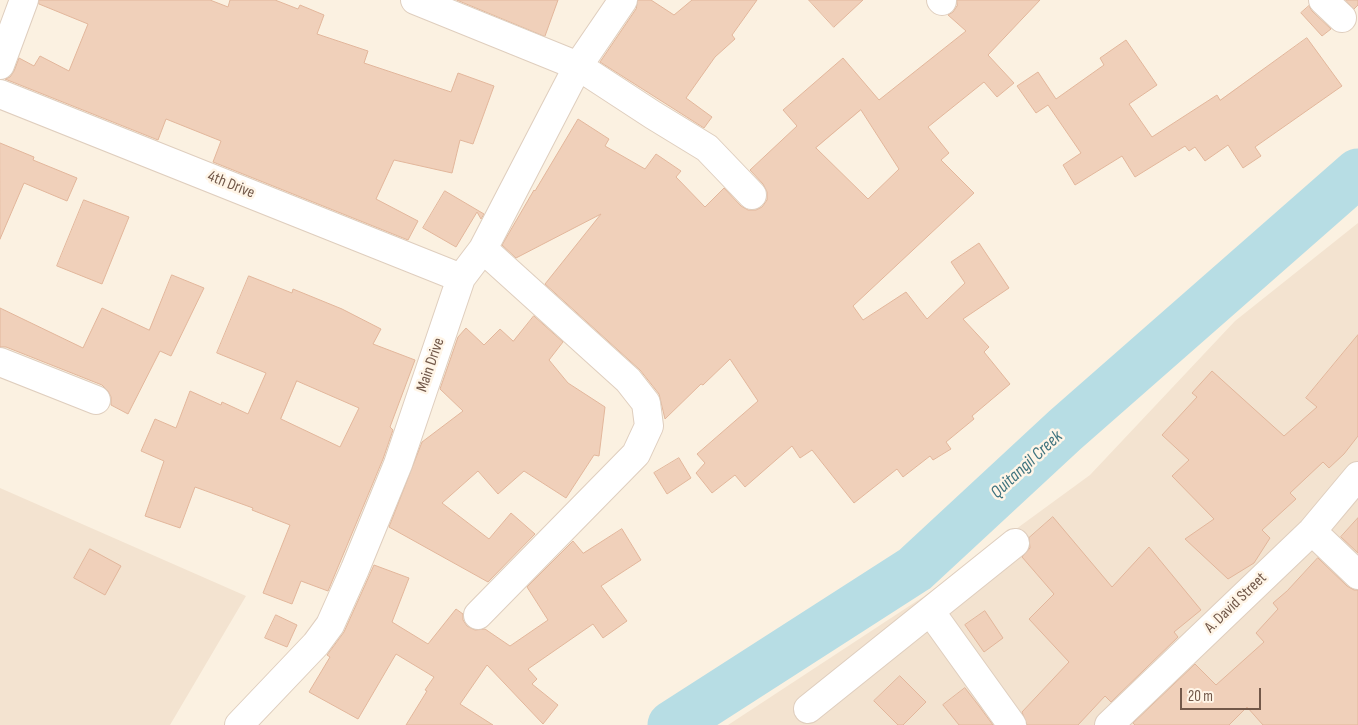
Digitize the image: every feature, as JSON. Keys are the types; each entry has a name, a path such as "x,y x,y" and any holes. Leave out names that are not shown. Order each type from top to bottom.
{"street":[{"path":"0,65 24,0"},
{"path":"415,0 578,66 707,148 752,195"},
{"name":"Main Drive","path":"239,725 316,644 330,625 398,464 461,278 483,249 578,66 623,0"},
{"name":"4th Drive","path":"0,94 461,278"},
{"path":"478,615 636,454 648,426 646,403 628,380 483,249"},
{"path":"0,362 96,400"},
{"name":"A. David Street","path":"1110,725 1312,531 1358,476"},
{"path":"1312,531 1358,575"},
{"path":"808,709 1015,543"},
{"path":"930,611 1012,725"}],"shaded area":[{"path":"1358,223 1358,725 728,725 923,597 1090,475 1235,321"},
{"path":"0,488 246,596 170,725 0,725"}],"building":[{"path":"39,0 210,0 228,7 230,0 275,0 298,9 300,5 324,15 317,34 368,51 364,63 451,92 458,73 494,86 473,144 460,140 452,173 394,160 376,199 418,221 408,240 213,162 221,141 166,119 158,140 5,79 10,77 14,71 19,58 34,66 40,56 69,71 88,24 39,4"},
{"path":"457,0 558,0 545,36"},
{"path":"638,0 651,0 674,15 692,0 757,0 732,35 735,39 715,57 686,98 712,117 704,128 600,62 636,9"},
{"path":"809,0 863,0 834,27"},
{"path":"957,0 1040,0 988,55 1014,83 997,97 984,82 928,127 949,153 941,160 974,193 853,306 863,320 906,292 927,319 965,283 951,262 979,243 1009,288 963,319 989,347 984,352 1010,384 972,416 974,419 946,442 951,449 933,460 930,456 903,477 897,469 854,503 812,450 800,458 792,446 745,487 735,475 712,493 696,473 705,463 697,454 758,401 730,359 665,419 659,394 640,370 545,284 601,214 516,258 502,245 578,119 609,139 605,146 645,169 656,154 681,171 676,177 705,207 724,188 741,206 748,210 756,210 762,207 767,200 767,192 763,184 750,170 797,126 783,110 843,58 879,100 966,31 948,15 957,6","holes":["861,110 899,169 868,199 816,148"]},
{"path":"1346,0 1358,0 1358,5 1354,9"},
{"path":"1309,6 1331,29 1322,36 1301,13"},
{"path":"1307,38 1342,86 1255,147 1261,156 1243,168 1228,145 1205,161 1195,147 1189,151 1185,146 1135,177 1122,156 1075,185 1063,165 1081,153 1048,105 1036,113 1017,86 1038,72 1056,99 1104,65 1100,58 1126,40 1157,85 1129,104 1152,137 1217,95 1220,100"},
{"path":"0,143 34,157 33,160 77,178 67,201 24,183 0,239"},
{"path":"445,191 484,214 481,219 477,212 456,247 423,228"},
{"path":"84,200 129,217 102,284 57,266"},
{"path":"172,275 204,288 171,356 160,351 128,414 111,405 111,397 102,385 6,347 0,347 0,308 83,348 102,308 149,330"},
{"path":"249,276 292,293 293,289 342,309 381,329 373,344 415,360 390,427 393,430 383,459 328,591 301,581 292,604 263,593 290,525 252,510 253,508 195,487 180,528 145,516 164,461 141,451 155,419 176,428 190,391 221,405 222,402 248,414 266,373 217,353","holes":["297,381 359,408 340,447 281,419"]},
{"path":"534,316 563,342 549,360 568,383 605,407 599,456 594,455 566,498 524,471 498,494 478,471 442,503 489,539 511,513 535,534 488,582 389,527 422,442 463,411 440,389 458,337 466,328 484,345 500,329 513,341"},
{"path":"1358,335 1358,436 1344,454 1329,468 1323,462 1290,493 1296,499 1262,530 1270,538 1254,563 1228,579 1185,539 1214,519 1172,476 1189,460 1162,435 1197,397 1192,393 1212,371 1284,436 1317,407 1306,398"},
{"path":"679,458 691,478 667,494 654,473"},
{"path":"1053,517 1112,587 1149,547 1201,610 1174,632 1178,637 1111,702 1105,696 1078,725 1027,725 1022,712 1069,662 1029,619 1054,594 1022,557 1030,548 1029,538"},
{"path":"1358,518 1358,553 1341,537"},
{"path":"622,529 641,560 601,586 627,621 603,638 593,624 528,669 537,679 532,684 558,705 543,724 487,665 460,704 493,725 406,725 434,677 396,654 358,719 309,692 330,657 327,655 344,632 374,565 409,578 392,622 428,644 456,609 463,614 463,620 467,626 475,630 485,629 510,646 548,620 527,587 573,541 583,553"},
{"path":"90,549 121,566 105,595 74,578"},
{"path":"1318,558 1347,586 1358,590 1358,725 1263,725 1247,707 1229,725 1135,725 1133,723 1195,664 1216,685 1264,642 1256,633 1278,609 1273,603"},
{"path":"985,611 1003,638 984,652 965,625"},
{"path":"276,615 297,625 287,647 265,638"},
{"path":"900,676 926,702 903,725 898,725 874,701"},
{"path":"965,688 993,725 959,725 943,705"}],"waterway":[{"name":"Quitangil Creek","path":"672,725 915,569 1065,430 1358,173"}]}
